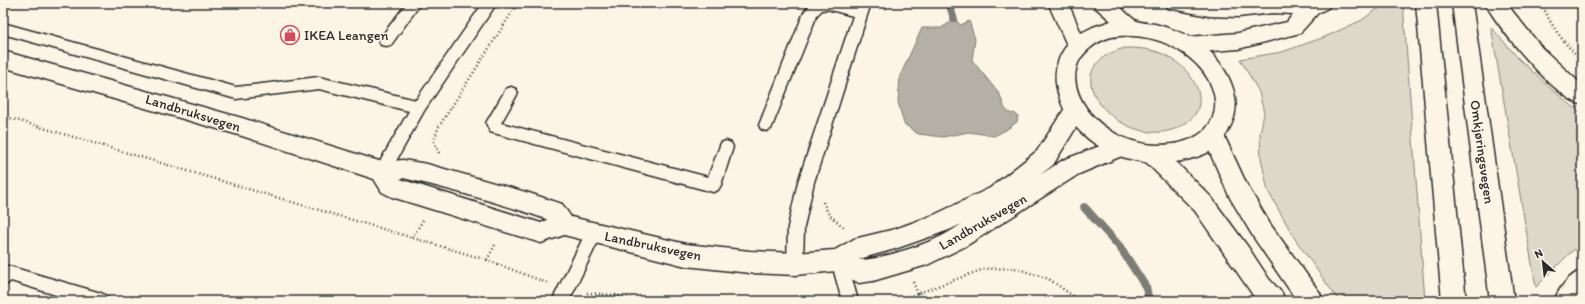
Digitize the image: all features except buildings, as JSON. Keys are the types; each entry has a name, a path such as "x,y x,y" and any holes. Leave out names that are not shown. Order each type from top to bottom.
{"main road":[{"path":"1058,3 1077,46"},
{"path":"1103,3 1132,28"},
{"path":"1175,3 1209,9 1238,10 1273,6 1316,6"},
{"path":"1426,3 1454,301"},
{"name":"Omkjøringsvegen","path":"1462,3 1502,301"},
{"path":"1496,3 1509,24 1550,71 1582,97"},
{"path":"1188,45 1238,41 1293,28 1316,6"},
{"path":"1132,28 1152,30 1188,45 1207,61 1220,80 1226,100 1224,120 1214,137 1198,148 1177,154 1153,154 1121,147 1092,129 1075,111 1068,97 1064,83 1065,69 1069,57 1077,46 1092,35 1111,29 1132,28"},
{"name":"Landbruksvegen","path":"3,59 219,121 382,172 390,185 400,190 541,232 564,225 686,255 750,262 795,264 839,260 854,250 895,239 940,223 998,195 1045,158 1075,111"},
{"path":"1214,137 1242,197 1262,231 1311,301"},
{"name":"Landbruksvegen","path":"839,260 859,272 873,270 927,254 958,239 1071,167 1121,147"},
{"path":"1153,154 1203,204 1240,255 1265,296"},
{"path":"1566,301 1582,281"}],"lane":[{"path":"386,41 414,3"},
{"path":"382,172 419,106 490,3"},
{"path":"766,125 812,12 818,5 827,4 862,8 806,182 796,227 795,264"},
{"path":"3,28 236,93 319,83 419,106"},
{"path":"511,93 493,123 495,128 713,185 726,147"},
{"path":"562,296 594,233"},
{"path":"839,260 850,301"},
{"path":"3,279 8,273 101,301"}],"path":[{"path":"441,157 434,142 438,128 518,3"},
{"path":"884,10 887,3"},
{"path":"1542,3 1545,14 1553,27 1582,61"},
{"path":"3,116 497,263 562,296 614,295 639,301"},
{"path":"822,199 830,215 845,229 852,230"},
{"path":"412,238 423,219"},
{"path":"897,301 984,269 1015,268 1049,279 1080,301"}],"shaded area":[{"path":"1386,3 1403,3 1425,301 1339,301 1295,239 1268,191 1261,158 1260,134 1264,113 1259,92 1240,59 1282,52 1325,37 1362,20"},
{"path":"954,20 961,25 969,21 975,39 972,60 1000,95 1005,109 1011,114 1014,113 1018,116 1017,122 994,136 969,132 943,137 918,134 904,124 898,102 900,76 922,28 941,28"},
{"path":"1491,27 1518,58 1549,87 1582,114 1582,246 1572,251 1536,287"},
{"path":"1125,48 1152,50 1167,56 1184,69 1192,78 1197,88 1199,98 1198,107 1193,117 1183,125 1161,132 1139,130 1118,121 1102,107 1093,90 1092,74 1102,59"}],"waterway":[{"path":"949,3 954,20"},
{"path":"1084,207 1120,247 1147,289 1149,301"}],"place":[{"name":"IKEA Leangen","path":"290,35"}]}
